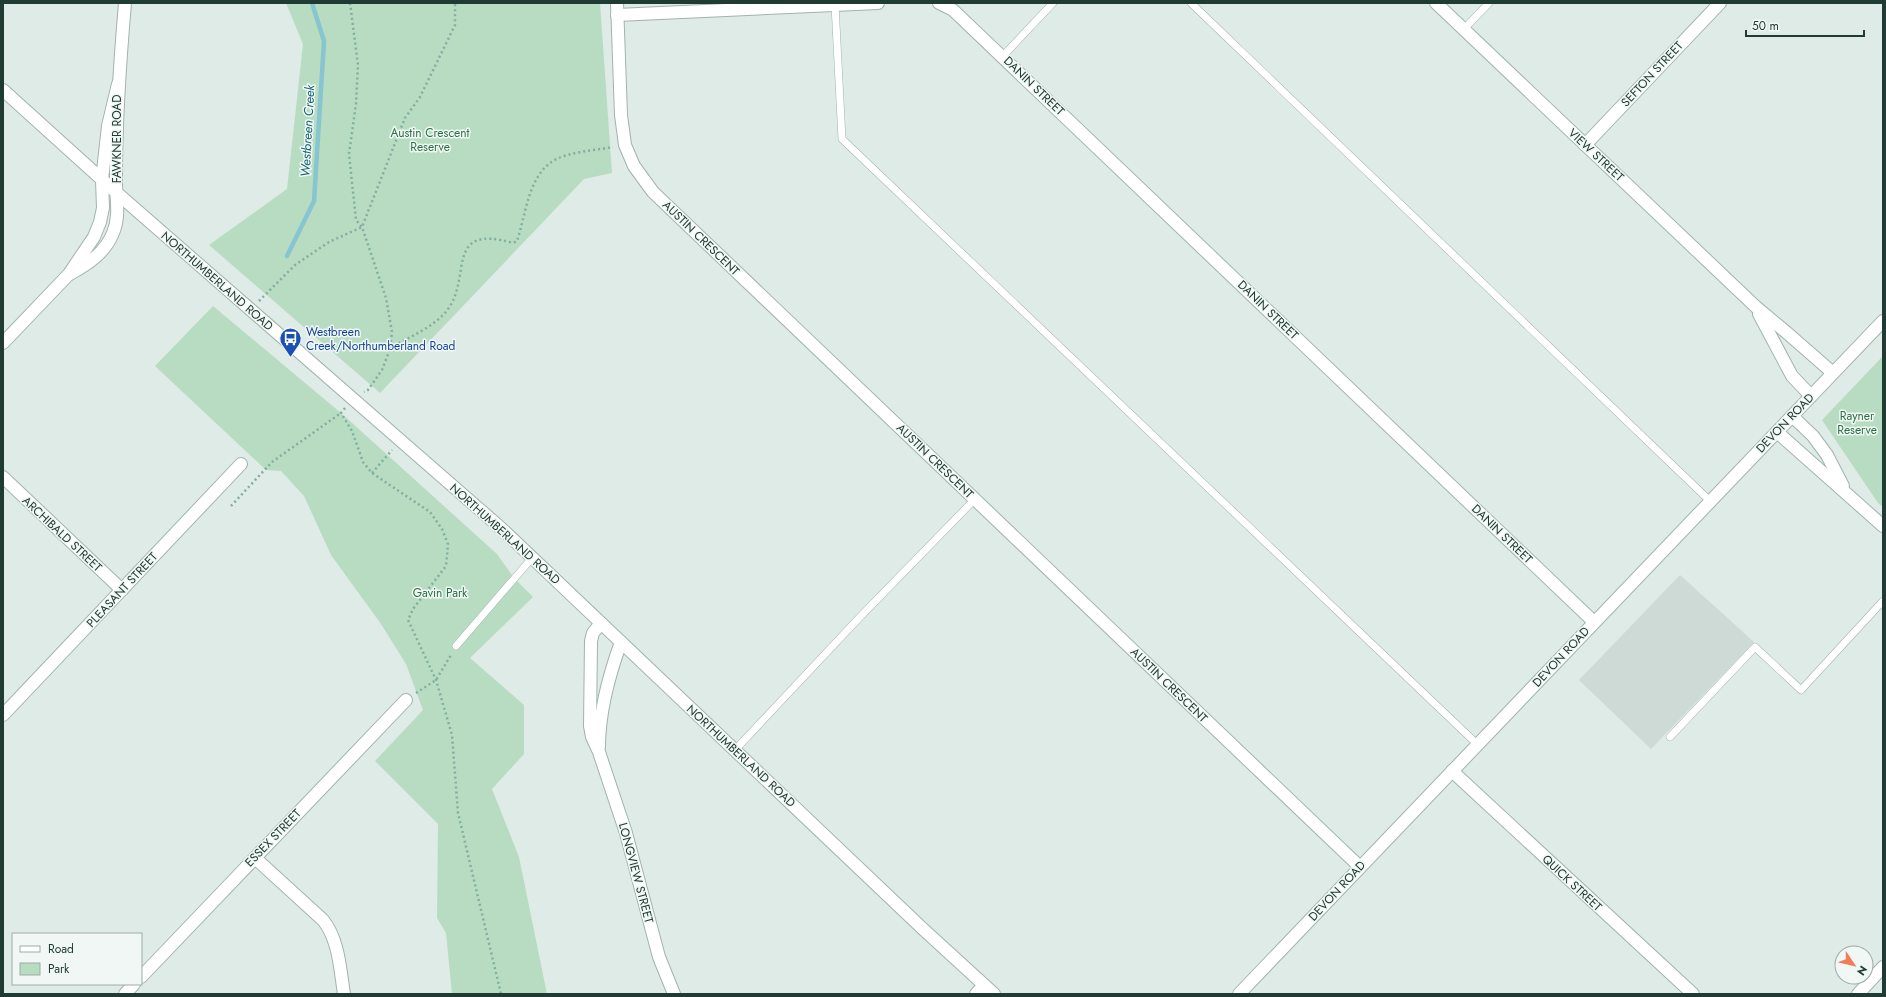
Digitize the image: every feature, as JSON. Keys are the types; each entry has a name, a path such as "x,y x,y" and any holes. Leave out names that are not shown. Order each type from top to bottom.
{"street":[{"name":"FAWKNER ROAD","path":"69,274 87,264 107,244 117,219 118,194 116,178 118,84 125,3"},
{"path":"617,9 878,3"},
{"name":"DANIN STREET","path":"939,3 953,10 1002,56 1594,622"},
{"name":"VIEW STREET","path":"1436,3 1756,307 1832,374"},
{"name":"SEFTON STREET","path":"1585,145 1720,3"},
{"name":"AUSTIN CRESCENT","path":"617,9 620,115 625,145 634,166 652,192 1360,867"},
{"name":"FAWKNER ROAD","path":"69,274 94,237 100,222 103,208 102,180 108,126 118,84"},
{"name":"NORTHUMBERLAND ROAD","path":"3,90 102,180 400,440 532,558 735,750 980,990 994,994"},
{"path":"3,343 69,274"},
{"name":"VIEW STREET","path":"1756,307 1792,376 1811,396"},
{"name":"DEVON ROAD","path":"1239,994 1883,321"},
{"path":"1792,416 1813,436 1827,455 1846,491"},
{"path":"1777,432 1817,469 1846,491 1883,526"},
{"name":"PLEASANT STREET","path":"3,715 241,464"},
{"name":"ARCHIBALD STREET","path":"3,477 122,590"},
{"name":"LONGVIEW STREET","path":"601,623 593,633 591,641 590,726 592,737 599,752 626,833 659,957 674,994"},
{"name":"LONGVIEW STREET","path":"599,752 600,721 613,665 621,642"},
{"name":"ESSEX STREET","path":"142,976 406,700"},
{"name":"QUICK STREET","path":"1452,771 1693,994"},
{"path":"255,858 330,928 334,937 344,994"},
{"path":"1858,994 1883,966"},
{"path":"125,994 133,985"}],"lane":[{"path":"1002,56 1053,3"},
{"path":"1191,3 1710,501"},
{"path":"1464,29 1489,3"},
{"path":"835,5 842,139 1477,744"},
{"path":"735,750 859,618 975,499"},
{"path":"456,646 532,558"},
{"path":"1670,737 1755,648 1801,690 1883,601"}],"path":[{"path":"231,506 272,462 341,413 353,399 368,390 382,370 390,349 392,332 386,298 362,228 356,220 349,154 356,104 358,65 350,3"},
{"path":"249,309 267,294 295,265 329,242 362,228 405,118 420,97 455,25 455,3"},
{"path":"390,349 438,320 450,307 456,293 465,249 469,245 485,239 498,239 513,243 517,241 534,184 549,165 563,156 625,145"},
{"path":"341,413 352,431 363,462 372,473 430,512 442,529 448,544 446,566 413,609 408,620 436,680 452,735 458,813 501,994"},
{"path":"372,473 400,440"},
{"path":"406,700 436,680 456,646"}],"shaded area":[{"path":"1680,575 1754,642 1651,749 1579,680"}],"green space":[{"name":"Austin Crescent Reserve","path":"286,3 600,3 612,173 584,179 380,393 209,245 287,189 303,44"},
{"name":"Gavin Park","path":"213,306 341,413 497,554 514,578 533,597 470,658 524,705 524,754 492,789 519,857 547,994 452,994 446,933 437,918 438,824 375,761 423,710 406,664 381,624 331,555 304,496 281,471 266,470 155,366"},
{"name":"Rayner Reserve","path":"1883,356 1883,507 1878,503 1822,420"}],"waterway":[{"name":"Westbreen Creek","path":"287,256 314,201 324,41 312,3"}],"place":[{"name":"Westbreen Creek/Northumberland Road","path":"291,358"}]}
